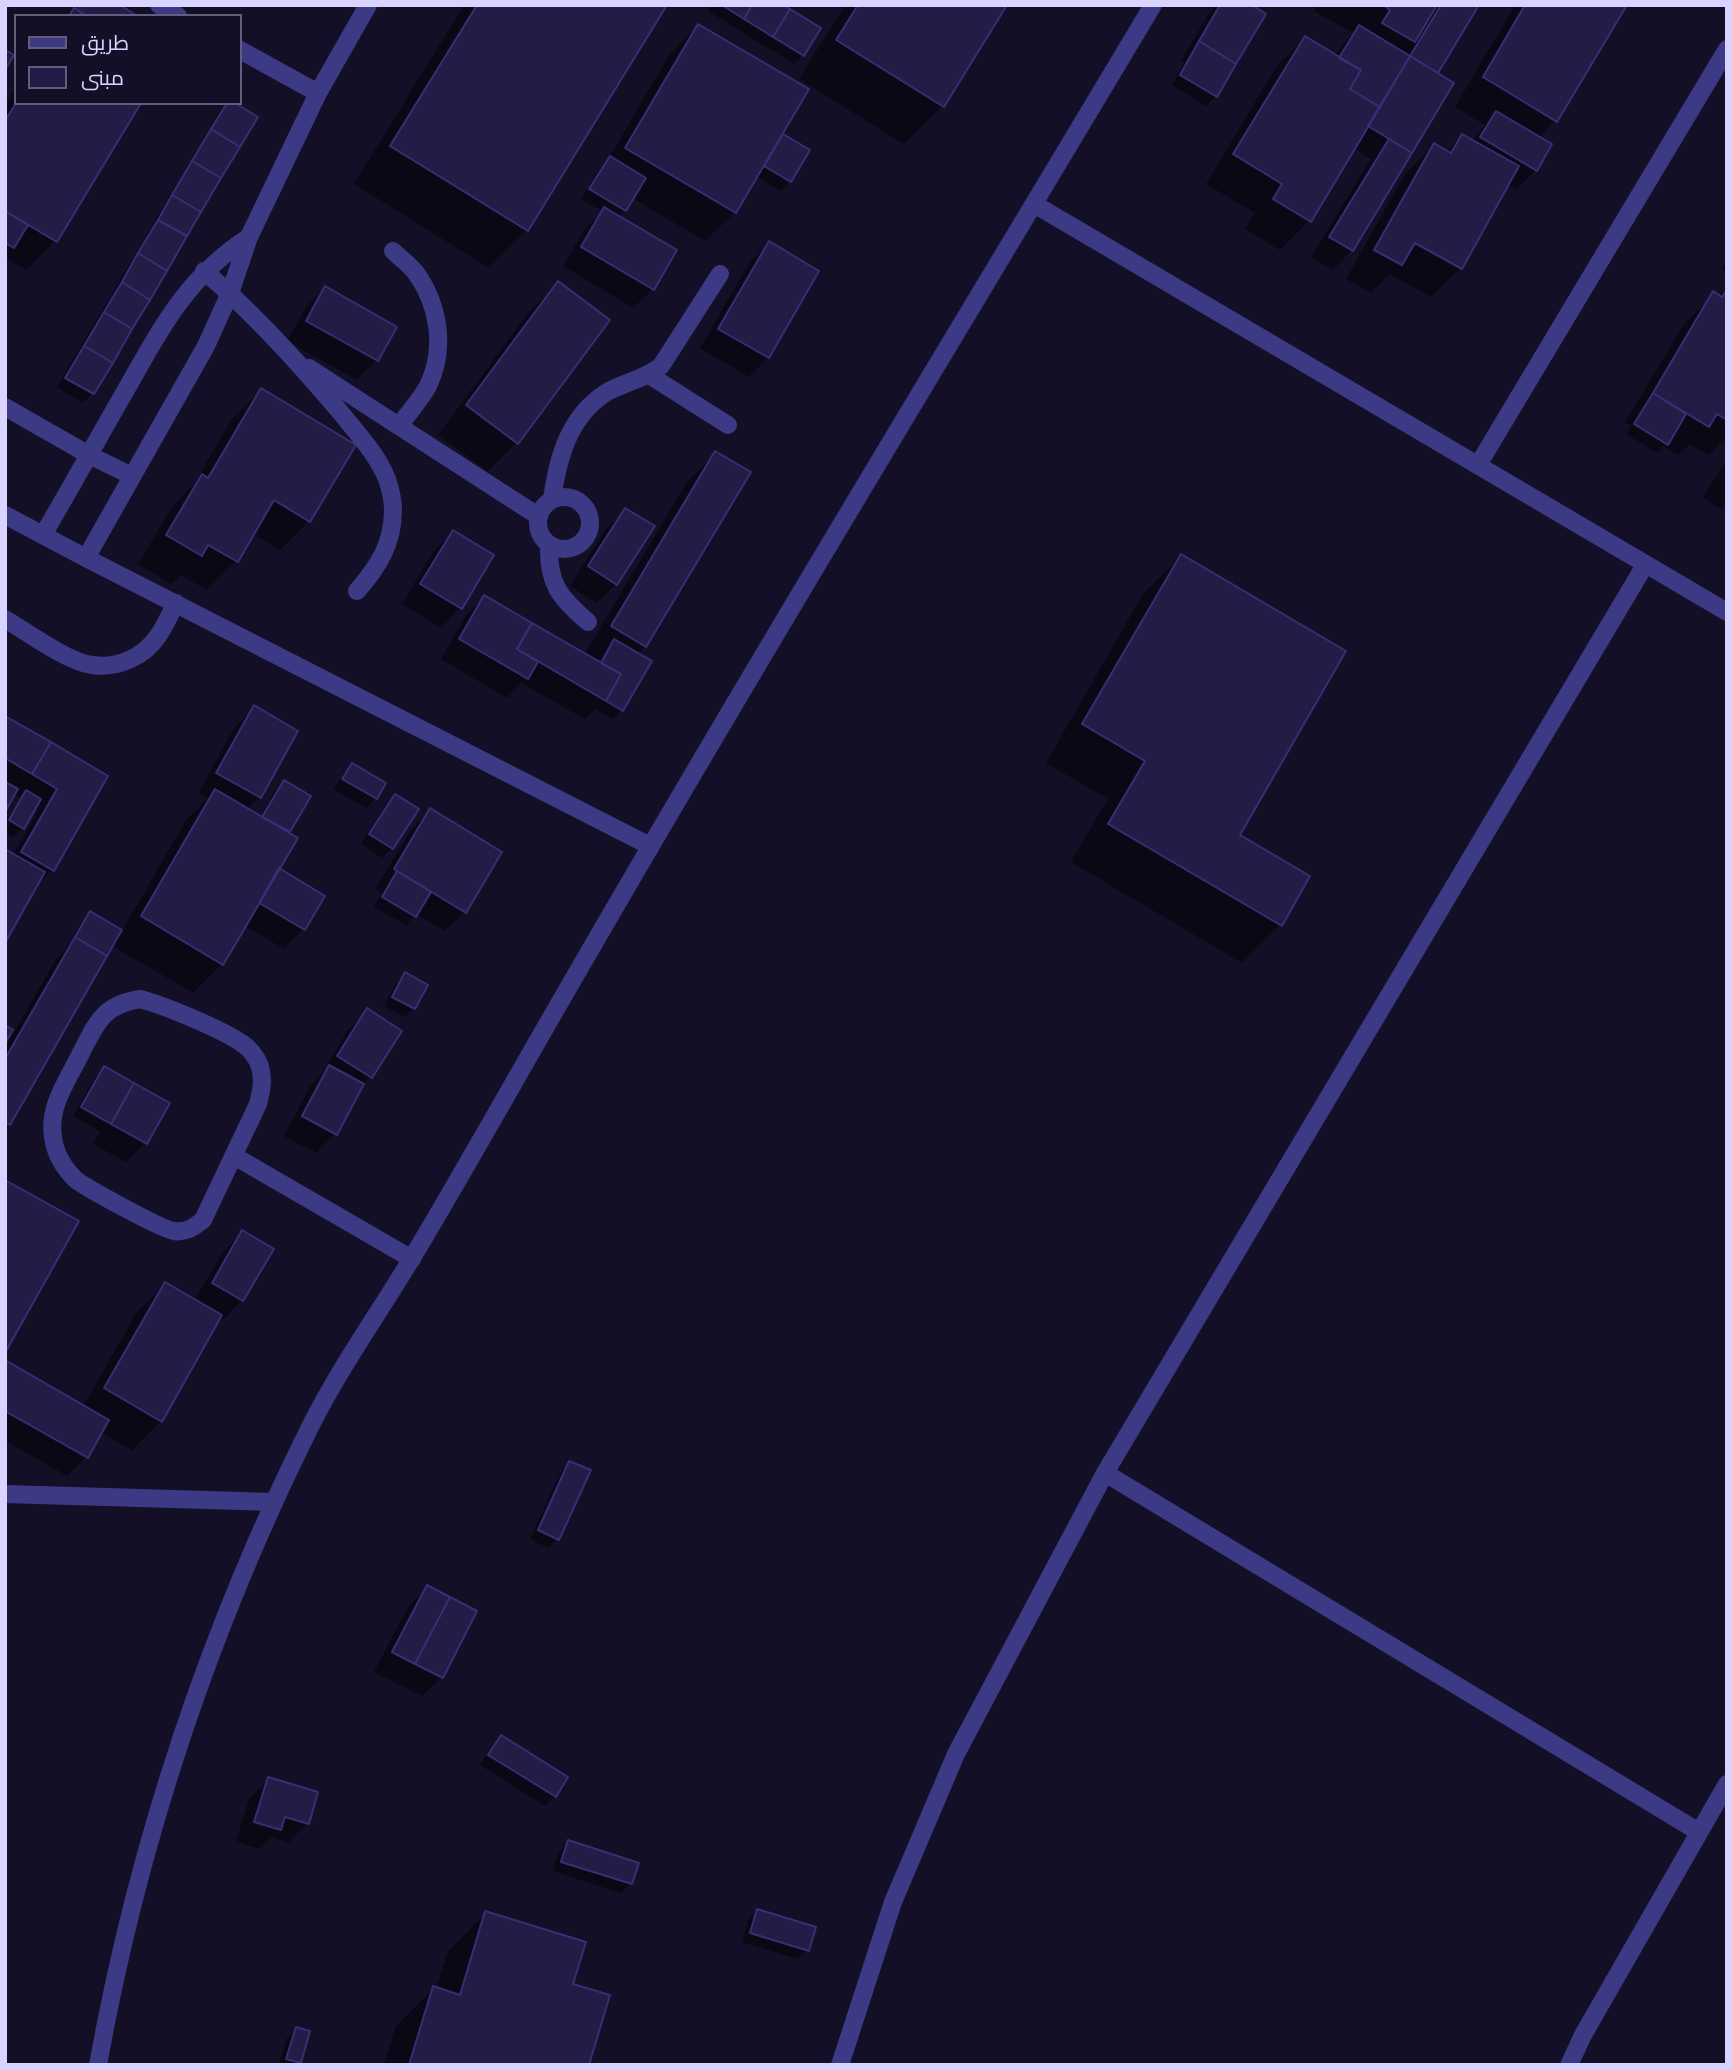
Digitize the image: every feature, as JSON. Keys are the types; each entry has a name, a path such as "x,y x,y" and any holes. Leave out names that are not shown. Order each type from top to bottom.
{"street":[{"path":"159,5 175,14"},
{"path":"86,558 206,346 230,293 249,237 318,93 368,5"},
{"path":"98,2065 130,1915 159,1809 193,1705 274,1502 315,1418 361,1336 412,1259 650,846 1153,5"},
{"path":"1478,465 1727,49"},
{"path":"242,51 318,93"},
{"path":"1034,204 1727,612"},
{"path":"43,536 171,312 204,271 249,237"},
{"path":"393,251 415,271 430,297 439,327 437,357 428,386 400,425"},
{"path":"204,271 230,293 291,356 372,452 387,479 393,509 390,540 377,568 357,591"},
{"path":"552,499 557,463 578,420 591,404 608,392 649,375 669,355 720,274"},
{"path":"291,356 538,516"},
{"path":"649,375 728,425"},
{"path":"5,407 89,456 132,477"},
{"path":"563,496 573,498 582,504 589,514 587,535 580,544 570,549 549,545 541,537 537,527 543,506 552,499 563,496"},
{"path":"5,515 650,846"},
{"path":"549,545 549,564 554,584 567,604 588,622"},
{"path":"840,2065 893,1902 956,1754 1105,1473 1645,565"},
{"path":"5,620 90,665 115,665 139,655 157,638 176,603"},
{"path":"140,999 159,1004 233,1038 249,1049 260,1066 263,1085 258,1104 234,1156 203,1220 190,1230 174,1231 159,1226 77,1181 66,1169 53,1140 54,1108 95,1026 106,1011 122,1002 140,999"},
{"path":"234,1156 412,1259"},
{"path":"1105,1473 1699,1832"},
{"path":"5,1494 274,1502"},
{"path":"1569,2065 1583,2035 1727,1784"}],"building":[{"path":"75,5 120,5 134,14 84,14 74,8"},
{"path":"477,5 667,5 528,231 390,146"},
{"path":"722,5 752,5 744,19"},
{"path":"752,5 783,5 790,9 773,37 744,19"},
{"path":"858,5 1007,5 944,107 836,40"},
{"path":"1220,5 1252,5 1266,14 1236,64 1199,41"},
{"path":"1383,5 1437,5 1415,42 1382,23 1390,10"},
{"path":"1441,5 1479,5 1438,73 1410,56"},
{"path":"1525,5 1627,5 1557,122 1483,77"},
{"path":"74,8 84,14 70,14"},
{"path":"790,9 821,28 804,56 773,37"},
{"path":"698,24 809,89 736,213 625,148"},
{"path":"1359,25 1410,56 1380,107 1350,89 1361,70 1339,58"},
{"path":"1305,36 1361,70 1350,89 1380,107 1311,222 1273,199 1282,184 1233,154"},
{"path":"1199,41 1236,64 1217,97 1180,75"},
{"path":"5,50 14,55 5,70"},
{"path":"1410,56 1454,83 1412,153 1368,126"},
{"path":"15,105 140,105 57,242 5,211 5,121"},
{"path":"226,105 238,105 258,117 240,147 211,129"},
{"path":"1496,111 1552,144 1537,171 1480,137"},
{"path":"211,129 240,147 221,178 192,161"},
{"path":"783,134 810,150 791,182 764,166"},
{"path":"1462,134 1519,166 1462,269 1415,243 1402,265 1374,250 1434,143 1451,153"},
{"path":"1389,139 1412,153 1353,251 1329,237"},
{"path":"610,156 646,178 626,211 589,189"},
{"path":"192,161 221,178 201,212 172,195"},
{"path":"172,195 201,212 187,236 158,220"},
{"path":"604,207 677,250 654,290 581,247"},
{"path":"5,211 28,225 14,248 5,243"},
{"path":"158,220 187,236 167,271 138,253"},
{"path":"769,241 819,271 769,358 718,329"},
{"path":"138,253 167,271 150,300 122,282"},
{"path":"558,281 610,320 518,444 466,405"},
{"path":"122,282 150,300 132,329 104,312"},
{"path":"325,286 397,327 378,361 306,321"},
{"path":"1727,289 1727,420 1717,414 1709,427 1653,393 1713,291 1722,297"},
{"path":"104,312 132,329 113,363 84,346"},
{"path":"84,346 113,363 94,394 65,378"},
{"path":"261,388 356,445 310,522 274,500 238,562 208,545 202,556 166,535 202,474 208,478"},
{"path":"1653,393 1686,414 1668,445 1634,424"},
{"path":"715,451 751,472 646,647 611,626"},
{"path":"625,508 655,526 617,585 588,566"},
{"path":"453,530 494,555 462,609 420,584"},
{"path":"1181,554 1346,651 1240,835 1310,876 1282,926 1108,824 1145,761 1082,724"},
{"path":"484,595 532,623 517,649 538,662 528,679 459,639"},
{"path":"532,623 621,674 606,701 517,649"},
{"path":"614,639 652,661 623,711 606,701 621,674 601,663"},
{"path":"254,705 298,731 261,798 216,773"},
{"path":"5,716 51,742 32,774 5,758"},
{"path":"51,742 108,776 54,871 21,852 57,789 32,774"},
{"path":"352,763 386,783 377,799 342,779"},
{"path":"284,780 311,796 290,832 262,817"},
{"path":"5,782 18,789 5,812"},
{"path":"215,789 298,838 223,965 141,916"},
{"path":"26,790 41,799 24,829 9,820"},
{"path":"395,794 419,809 393,849 369,834"},
{"path":"430,808 502,852 466,913 394,869"},
{"path":"5,849 45,872 5,943"},
{"path":"279,868 325,896 305,930 259,903"},
{"path":"397,871 431,892 416,917 382,897"},
{"path":"90,911 122,930 107,956 75,937"},
{"path":"75,937 107,956 10,1125 5,1122 5,1059"},
{"path":"405,972 428,985 415,1009 392,997"},
{"path":"367,1008 402,1031 372,1078 337,1056"},
{"path":"5,1025 13,1030 5,1043"},
{"path":"329,1065 364,1084 337,1135 302,1116"},
{"path":"104,1066 134,1083 111,1124 81,1107"},
{"path":"134,1083 170,1103 147,1144 111,1124"},
{"path":"5,1180 79,1221 5,1353"},
{"path":"242,1230 274,1249 243,1301 212,1283"},
{"path":"165,1282 222,1315 162,1422 104,1388"},
{"path":"5,1360 109,1420 88,1458 5,1411"},
{"path":"569,1461 591,1470 559,1540 538,1530"},
{"path":"427,1585 450,1597 415,1664 392,1652"},
{"path":"450,1597 477,1611 443,1678 415,1664"},
{"path":"501,1735 568,1777 556,1797 488,1755"},
{"path":"268,1777 318,1792 309,1824 285,1817 281,1830 254,1822"},
{"path":"568,1840 639,1863 632,1884 561,1862"},
{"path":"757,1909 816,1927 809,1951 750,1933"},
{"path":"485,1911 586,1942 573,1984 610,1995 589,2065 409,2065 433,1986 460,1995"},
{"path":"296,2027 310,2031 301,2063 286,2059"}]}
